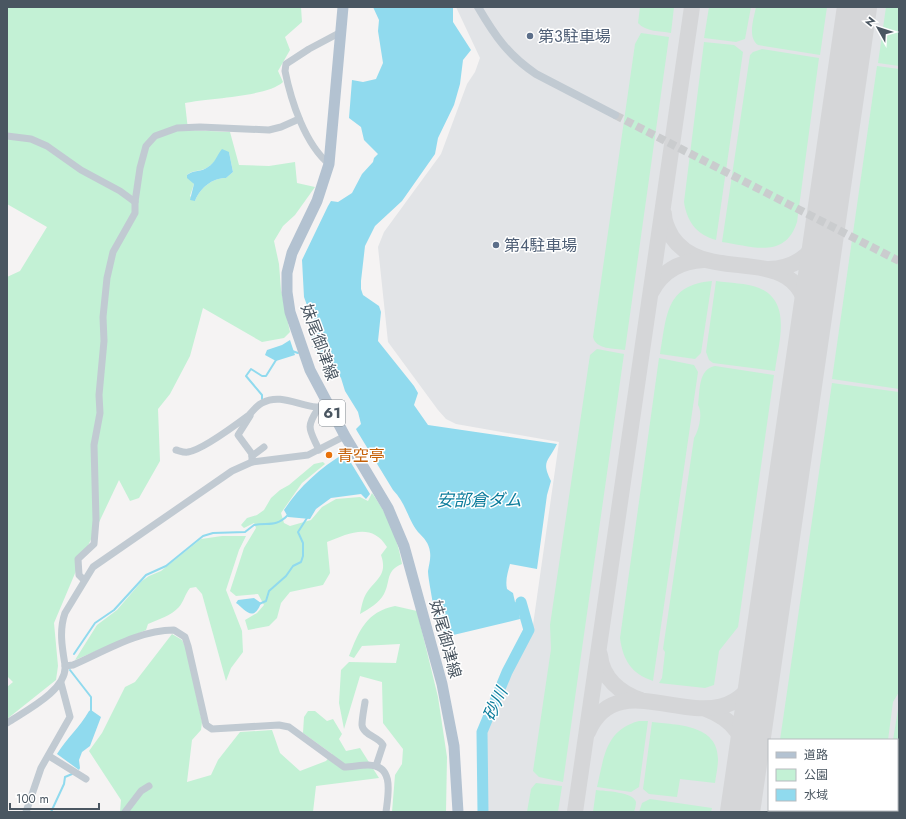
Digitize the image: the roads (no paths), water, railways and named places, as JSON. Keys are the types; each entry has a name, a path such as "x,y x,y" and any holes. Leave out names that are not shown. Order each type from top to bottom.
{"main road":[{"name":"妹尾御津線","path":"343,7 329,164 317,202 292,253 287,273 287,292 290,312 323,407 345,436 388,508 397,527 412,570 442,684 454,746 458,812"}],"street":[{"path":"478,7 503,46 524,66 536,74 615,115"},
{"path":"329,164 322,158 299,119 285,71 286,64 298,55 341,32"},
{"path":"84,580 79,575 78,559 94,544 96,520 94,445 100,413 99,394 104,341 103,317 107,278 114,252 135,212 135,202 146,146 155,136 168,130 184,128 269,130 281,127 299,119"},
{"path":"7,136 31,139 47,146 81,170 120,191 135,202"},
{"path":"176,450 188,452 199,447 239,423 261,403 286,399 323,407"},
{"path":"319,450 309,427 310,420 323,407"},
{"path":"252,459 238,435 253,411"},
{"path":"252,459 308,455 345,436"},
{"path":"7,723 50,694 61,683 65,672 62,646 62,620 84,580 93,567 102,559 252,459 264,448"},
{"path":"65,666 73,665 130,639 158,632 174,630 184,638 188,646 203,717 209,728 279,725 295,731 344,767 367,765 376,766 384,772 388,781 386,812"},
{"path":"26,812 41,768 50,756 70,718 61,683"},
{"path":"365,702 362,726 365,731 381,741 384,745 376,766"},
{"path":"50,756 86,778"},
{"path":"125,812 141,791 149,786"}],"water":[{"name":"安部倉ダム","path":"373,7 453,7 453,22 471,50 463,60 460,84 454,105 438,138 435,154 402,201 375,226 365,246 361,289 363,295 379,306 381,312 378,341 414,386 418,393 414,405 428,425 557,444 546,465 551,481 547,495 537,569 510,564 506,582 507,589 513,593 515,602 518,603 520,619 445,637 442,636 433,604 428,574 430,557 429,546 418,532 401,500 393,490 357,431 356,429 361,424 358,412 345,391 341,378 331,363 321,362 315,347 311,347 315,346 308,330 314,325 304,297 302,260 328,206 331,201 338,202 352,193 362,174 378,154 364,140 361,127 349,118 352,80 363,82 376,79 383,63 378,31 379,20"},
{"path":"222,149 229,152 233,172 226,178 221,178 211,182 203,188 195,201 190,200 194,184 187,178 187,175 192,172 206,169 214,161"},
{"path":"290,340 295,355 276,361 265,355 267,350 282,345"},
{"path":"345,453 370,494 366,499 361,494 331,498 316,509 310,519 288,517 284,510 304,485 319,471"},
{"path":"254,598 261,603 255,613 252,614 245,611 236,603 238,600"},
{"path":"91,710 101,717 90,746 82,752 79,760 79,770 57,754"}],"waterway":[{"path":"292,351 298,353"},
{"path":"262,399 262,395 246,376 251,369 262,376 266,376 276,360"},
{"path":"74,654 95,623 114,610 146,575 166,566 203,536 213,533 245,532 254,525 279,522 288,515"},
{"path":"259,604 266,601 269,591 286,576 293,566 301,562 303,556 303,543 298,532 307,518"},
{"name":"砂川","path":"483,812 482,732 507,672 529,630 521,602"},
{"path":"70,670 91,697 91,711"},
{"path":"51,812 64,784 65,777 72,774"}],"tunnel":[{"path":"615,115 899,261"}],"place":[{"name":"第3駐車場","path":"530,36"},
{"name":"第4駐車場","path":"496,245"},
{"name":"青空亭","path":"329,455"}]}
